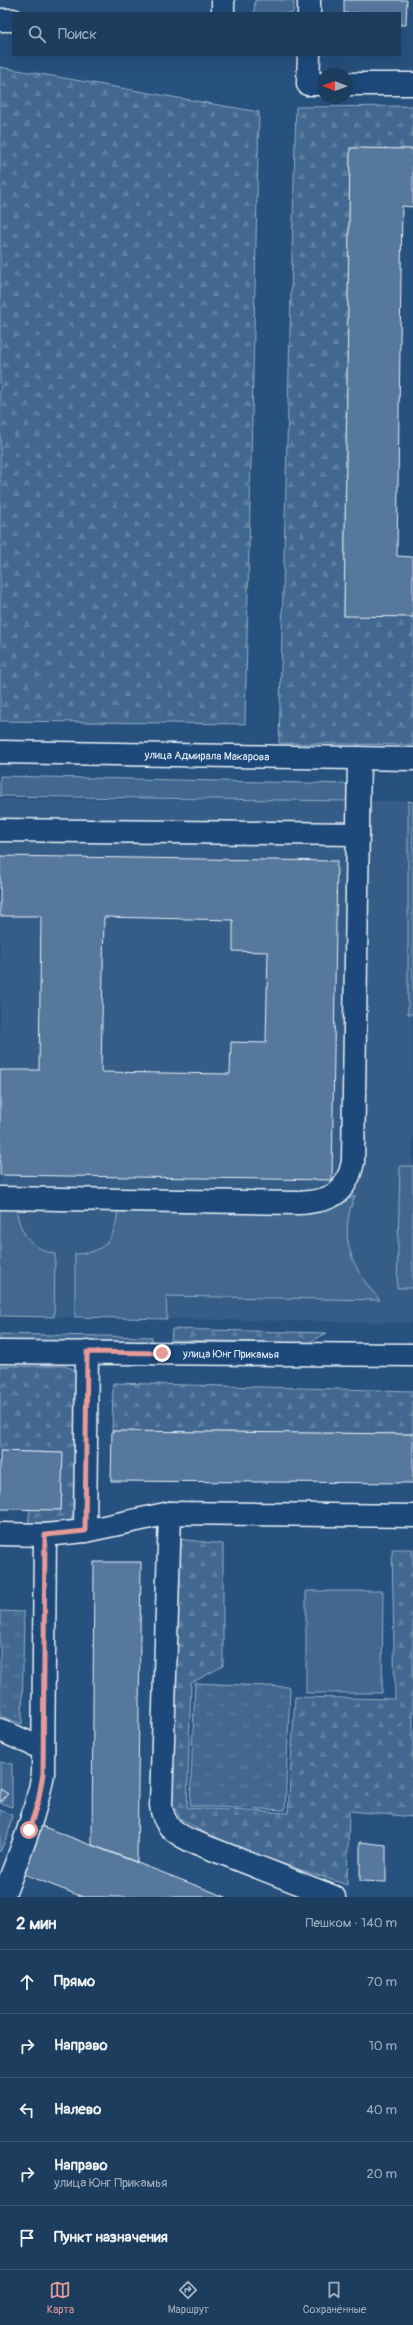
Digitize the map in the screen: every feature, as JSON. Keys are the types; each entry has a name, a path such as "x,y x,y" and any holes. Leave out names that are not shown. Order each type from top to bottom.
{"street":[{"path":"223,0 223,12"},
{"path":"309,0 309,12"},
{"path":"0,20 12,20"},
{"path":"309,56 308,84 317,84"},
{"path":"353,84 413,84"},
{"name":"улица Адмирала Макарова","path":"0,752 413,759"},
{"path":"0,1198 299,1203 328,1198 339,1192 350,1175 353,1162 360,758"},
{"path":"0,830 358,834"},
{"name":"улица Юнг Прикамья","path":"0,1352 413,1355"},
{"path":"85,1531 87,1352"},
{"path":"170,1513 161,1805 164,1819 173,1831 189,1840 334,1897"},
{"path":"0,1534 45,1535 85,1531 170,1513 413,1516"},
{"path":"3,1897 38,1802 43,1774 45,1535"},
{"path":"0,1730 43,1749"}],"shaded area":[{"path":"0,799 408,801 408,1014 413,1014 413,1323 0,1316"}],"green space":[{"path":"255,0 294,0 293,12 254,12"},
{"path":"0,67 259,112 245,724 0,721"},
{"path":"413,106 413,149 350,148 344,615 413,617 413,745 279,743 296,107"},
{"path":"0,776 350,784 350,801 0,796"},
{"path":"408,801 413,802 413,1014 408,1014"},
{"path":"400,1166 413,1166 413,1288 397,1288"},
{"path":"355,1196 347,1225 350,1252 362,1277 380,1300 166,1296 167,1319 75,1317 75,1254 95,1251 108,1241 115,1225 118,1205 316,1209 344,1201"},
{"path":"0,1205 16,1205 19,1222 26,1237 38,1247 55,1254 54,1317 0,1316"},
{"path":"172,1329 327,1333 308,1343 171,1340"},
{"path":"0,1334 152,1337 152,1347 0,1345"},
{"path":"0,1366 65,1366 73,1369 76,1373 75,1511 69,1523 28,1526 30,1509 61,1510 62,1453 0,1451"},
{"path":"113,1383 413,1391 413,1434 112,1431"},
{"path":"178,1539 223,1544 223,1666 191,1683 187,1808 288,1813 295,1697 395,1699 392,1549 413,1549 413,1817 349,1811 347,1885 224,1844 181,1819 170,1800"},
{"path":"306,1591 383,1591 382,1693 306,1693"},
{"path":"0,1611 24,1612 22,1724 0,1716"},
{"path":"195,1683 290,1687 285,1810 190,1806"},
{"path":"0,1762 12,1764 12,1807 0,1803 8,1794 0,1789"},
{"path":"0,1810 12,1815 8,1835 0,1852"}],"building":[{"path":"344,0 407,0 406,25 401,25 401,12 344,12"},
{"path":"350,148 413,149 413,207 402,206 397,556 413,557 413,617 344,616"},
{"path":"0,856 337,861 332,1180 0,1175 0,1070 39,1070 41,916 0,916","holes":["104,917 233,920 233,951 268,952 266,1043 231,1042 230,1074 101,1072"]},
{"path":"112,1431 413,1434 413,1483 111,1481"},
{"path":"0,1451 63,1453 61,1510 0,1509"},
{"path":"94,1562 141,1562 137,1862 92,1845"},
{"path":"0,1789 8,1794 0,1802"},
{"path":"39,1825 226,1897 83,1897 21,1873"},
{"path":"360,1842 386,1845 386,1882 360,1881"}],"route":[{"path":"29,1830 38,1802 43,1774 45,1535 85,1531 87,1352 162,1353"}]}
